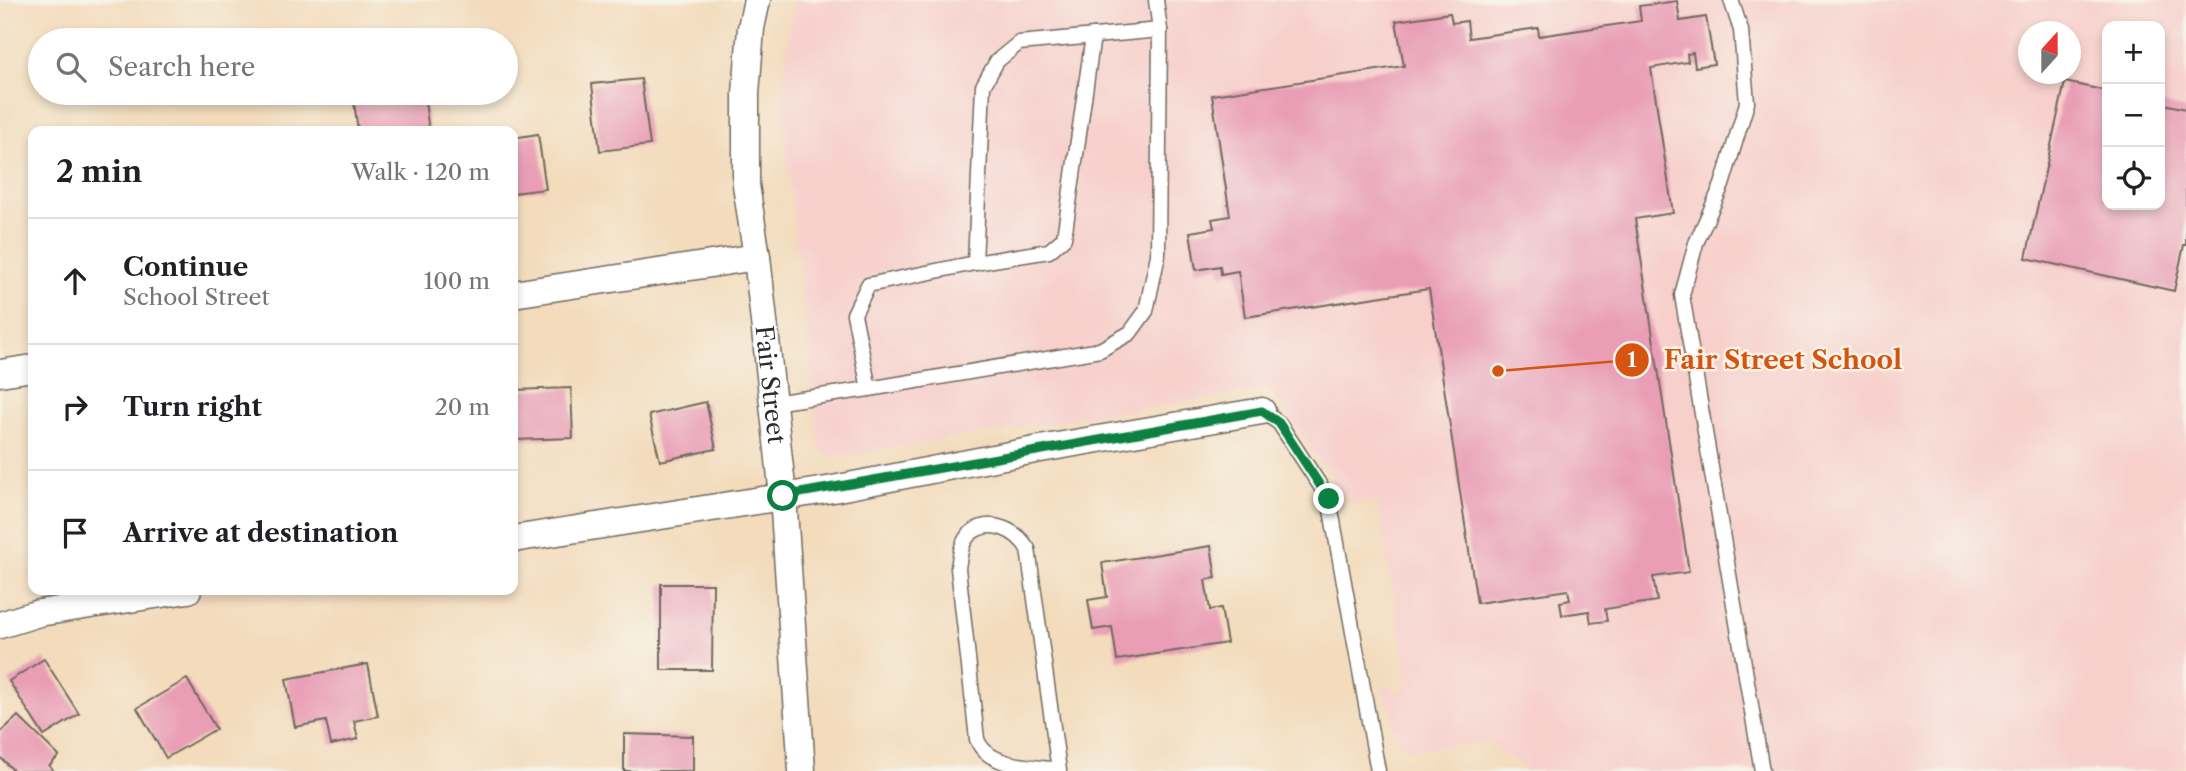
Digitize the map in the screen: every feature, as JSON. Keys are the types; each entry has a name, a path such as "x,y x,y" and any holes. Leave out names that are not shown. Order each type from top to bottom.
{"street":[{"name":"Fair Street","path":"757,0 751,28 746,107 746,185 757,257 783,496 802,771"},
{"path":"518,293 757,257"},
{"path":"0,373 28,369"},
{"path":"518,538 783,496 1262,411"},
{"path":"0,625 39,613 156,595"}],"lane":[{"path":"773,403 1100,350 1130,332 1146,311 1158,256 1160,30 1156,0"},
{"path":"1731,0 1741,30 1747,103 1721,185 1696,243 1682,295 1762,771"},
{"path":"975,263 983,86 997,61 1019,43 1160,30"},
{"path":"869,389 854,314 868,285 1049,251 1065,238 1093,36"},
{"path":"1262,411 1279,423 1329,499 1378,771"},
{"path":"985,527 1006,528 1021,538 1028,549 1059,771 995,759 981,748 977,738 958,568 961,547 971,533 985,527"}],"shaded area":[{"path":"796,0 2186,0 2186,763 2177,771 1523,771 1517,763 1487,742 1407,750 1397,740 1392,714 1382,690 1386,686 1397,691 1408,683 1378,501 1350,503 1269,389 836,456 826,454 819,446 787,157 783,92 789,27"}],"building":[{"path":"1677,1 1680,21 1706,17 1714,64 1695,67 1693,53 1687,54 1688,62 1651,68 1673,213 1635,219 1689,572 1653,577 1657,601 1605,609 1607,621 1591,623 1589,611 1562,615 1560,602 1570,600 1568,590 1477,603 1429,289 1245,317 1238,271 1221,274 1220,266 1196,270 1190,232 1214,228 1212,219 1230,216 1212,95 1404,66 1396,21 1450,13 1452,23 1467,21 1469,38 1538,28 1539,36 1641,21 1639,6"},
{"path":"641,79 650,145 600,151 592,84"},
{"path":"2065,84 2102,90 2102,210 2165,210 2165,104 2186,109 2186,245 2174,291 2026,258"},
{"path":"354,105 426,105 428,126 357,126"},
{"path":"538,134 546,189 518,192 518,137"},
{"path":"571,388 573,438 518,440 518,390"},
{"path":"706,402 716,449 660,461 649,415"},
{"path":"1211,546 1216,578 1205,580 1210,610 1221,608 1227,643 1117,660 1112,627 1093,630 1088,600 1107,597 1102,563"},
{"path":"661,584 713,584 712,670 661,670"},
{"path":"44,659 79,714 44,736 9,681"},
{"path":"368,664 378,716 354,721 358,739 331,745 326,721 295,727 286,679"},
{"path":"187,679 216,729 166,758 137,708"},
{"path":"18,716 59,756 49,766 54,771 14,771 0,757 0,733"},
{"path":"624,734 693,736 693,771 624,771"}],"place":[{"name":"Fair Street School","path":"1498,371"}],"route":[{"path":"783,496 1262,411 1279,423 1329,499"}]}
